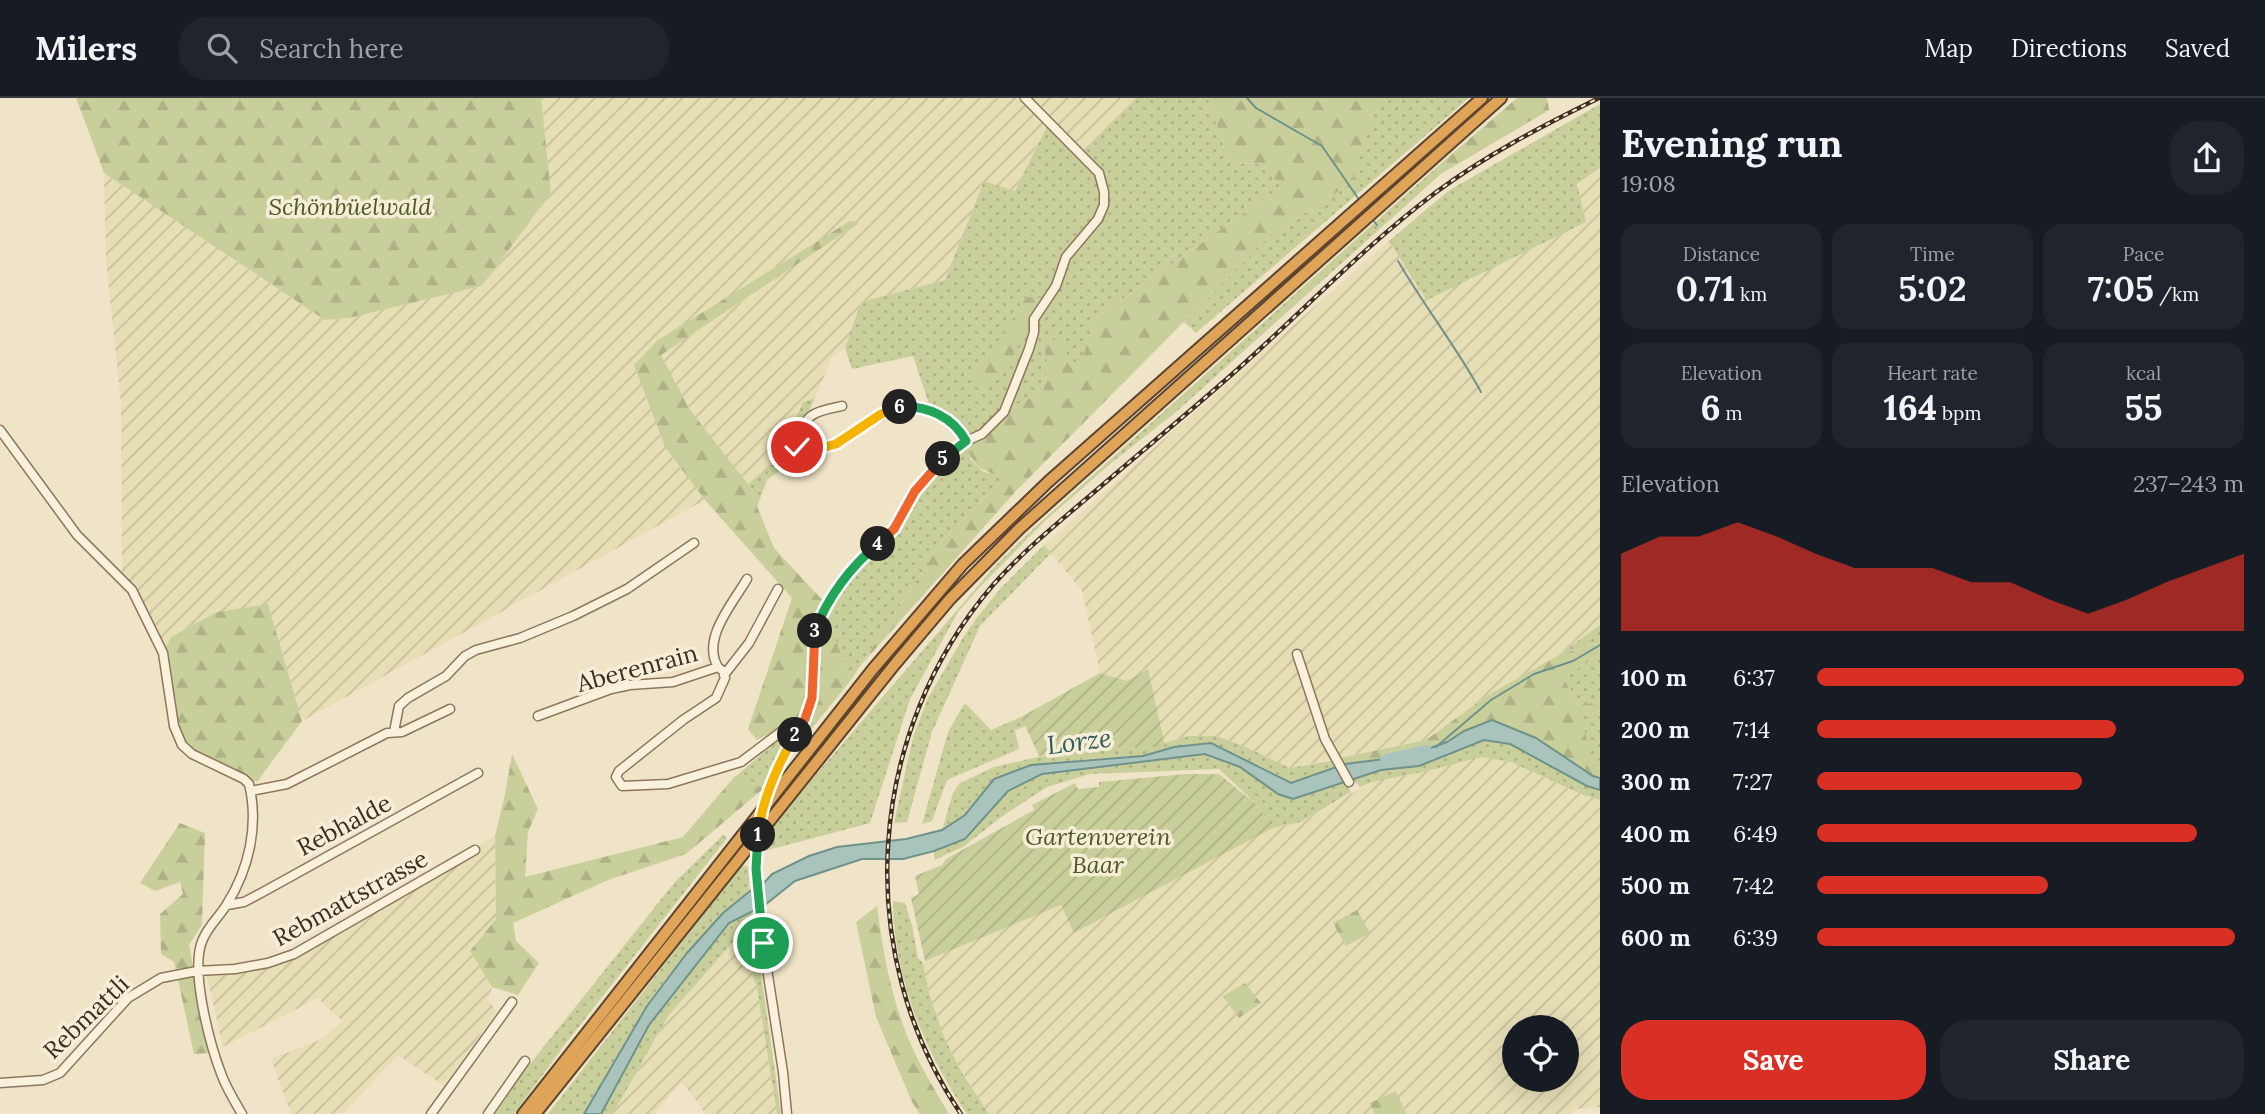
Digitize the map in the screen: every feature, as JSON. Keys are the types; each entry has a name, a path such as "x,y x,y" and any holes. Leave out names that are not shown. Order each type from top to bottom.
{"highway":[{"path":"523,1114 879,662 948,580 1003,523 1048,482 1482,98"},
{"path":"535,1114 950,599 1020,528 1502,98"}],"street":[{"path":"786,1114 783,1072 763,943 756,869 759,829 768,791 789,745 805,719 812,698 814,635 827,606 858,561 894,529 915,491 949,453 982,434 1004,412 1029,349 1034,332 1034,319 1056,286 1066,257 1098,219 1104,205 1099,173 1025,98"},
{"path":"842,406 809,418 798,437 800,450 806,452 836,444 887,411 911,406 943,416 962,433 966,441"},
{"path":"0,430 77,535 132,590 163,653 174,726 182,745 192,754 249,784 252,838 250,853 227,905 202,940 197,971 205,1014 222,1075 242,1114"},
{"path":"394,732 400,706 408,698 446,676 465,656 476,650 520,638 573,616 627,589 694,543"},
{"path":"718,667 712,647 715,635 747,579"},
{"path":"724,675 749,643 778,589"},
{"path":"1297,654 1325,739 1349,782"},
{"name":"Aberenrain","path":"538,716 611,690 630,685 673,682 718,667 724,675 722,688 716,698 683,720 619,771 616,777 622,786 668,784 741,762 782,731 795,735"},
{"path":"251,791 287,784 387,733 402,732 450,709"},
{"name":"Rebhalde","path":"227,905 244,902 478,773"},
{"name":"Rebmattstrasse","path":"197,971 257,965 294,954 475,850"},
{"name":"Rebmattli","path":"0,1083 43,1080 60,1073 128,998 161,978 197,971"},
{"path":"431,1114 512,1002"},
{"path":"488,1114 524,1060"}],"shaded area":[{"path":"541,98 1137,98 1082,155 1046,126 1015,191 984,181 945,280 861,302 845,348 832,357 815,398 803,402 778,458 748,484 690,410 661,355 858,224 658,340 665,447 705,500 302,721 268,604 163,653 122,578 121,404 106,260 104,173 325,320 349,318 482,286 551,193"},
{"path":"1600,168 1600,625 1559,655 1488,695 1426,740 1290,768 1216,736 1188,736 1165,745 1148,669 1127,681 1100,673 1082,591 1044,545 1389,241 1427,300"},
{"path":"1482,757 1511,762 1600,800 1600,1107 1577,1109 1571,1114 989,1114 962,1073 944,1037 929,993 923,963 925,961 1061,905 1075,933 1273,828 1301,822 1372,782"},
{"path":"495,836 496,919 470,951 492,987 488,1000 497,1011 444,1086 398,1055 344,1113 291,1114 271,1059 320,1040 342,1021 318,998 223,1047 207,976 286,959"},
{"path":"740,933 757,988 777,1114 706,1114 682,1082 655,1114 613,1114 668,1016"}],"green space":[{"name":"Schönbüelwald","path":"76,98 541,98 551,193 482,286 349,318 325,320 104,173"},
{"path":"1137,98 1208,98 1229,163 1263,164 1281,187 1097,317 1076,376 1048,368 1043,390 1004,412 970,459 984,472 1006,477 943,540 851,680 834,636 827,605 858,561 881,541 908,500 966,441 962,433 920,407 928,401 913,356 852,369 845,348 861,302 945,280 984,181 1015,191 1049,122 1082,155"},
{"path":"1208,98 1385,98 1375,103 1352,182 1267,238 1016,491 861,665 943,540 1005,478 979,467 966,441 982,434 1004,412 1043,390 1048,368 1043,339 1061,340 1076,375 1097,317 1281,187 1263,164 1229,163"},
{"path":"1385,98 1469,98 1196,333 1184,322 1267,238 1352,182 1375,102"},
{"path":"1517,98 1547,98 1549,110 1441,174 1438,166"},
{"path":"1600,104 1600,168 1577,184 1586,222 1427,300 1389,241 1448,191"},
{"path":"1438,166 1441,174 1176,412 1110,464 1046,520 958,612 910,699 870,823 764,851 766,833 995,566 1035,527"},
{"path":"850,221 859,223 661,355 690,410 748,484 774,548 827,605 834,636 851,680 805,737 786,725 757,740 748,729 792,598 705,500 665,447 634,365 658,340"},
{"path":"1025,297 1042,298 1007,368 978,387 973,370 991,359"},
{"path":"815,398 782,469 767,480 757,507 748,484 778,458 803,402"},
{"path":"1044,545 1051,553 980,626 932,732 907,822 894,823 913,737 928,698 976,619 1000,589"},
{"path":"268,604 302,721 257,782 180,746 163,653 171,637 217,612"},
{"path":"1600,625 1600,642 1559,655"},
{"path":"1600,642 1600,654 1564,678 1578,705 1600,702 1600,711 1581,715 1593,766 1600,768 1600,778 1536,738 1464,731 1437,746 1407,755 1345,764 1340,758 1426,740 1488,695 1559,655"},
{"path":"1600,654 1600,702 1578,705 1564,677"},
{"path":"1148,669 1165,745 1149,748 1081,747 1039,756 1021,717 1100,673 1127,681"},
{"path":"965,703 991,730 1021,717 1026,726 1015,730 1019,749 947,780 932,821 922,824 948,732"},
{"path":"1600,711 1600,768 1593,767 1580,715"},
{"path":"1188,736 1216,736 1290,768 1335,760 1337,768 1291,783 1211,743 1174,747 1143,756 1085,759 994,779 965,815 942,830 953,793 960,783 994,767 1081,747 1149,748"},
{"path":"1484,740 1510,744 1587,786 1600,790 1600,800 1511,762 1482,757 1360,787 1353,779 1381,770 1419,766"},
{"path":"777,741 784,744 763,789 735,777"},
{"path":"512,754 538,809 528,832 525,877 683,837 735,776 763,789 686,854 608,880 513,923 516,941 539,963 518,995 492,987 470,951 496,919 495,836"},
{"path":"1205,754 1240,767 1278,794 1293,799 1345,781 1351,792 1301,822 1273,828 1256,804 1219,769 1090,774 1047,787 1004,815 963,847 934,860 934,851 965,839 1008,791 1042,774"},
{"name":"Gartenverein Baar","path":"1186,774 1219,774 1256,804 1273,828 1074,933 1061,905 925,961 911,898 919,894 915,876 942,865 946,859 1034,810 1032,805 1075,783 1078,789 1099,787 1099,782"},
{"path":"180,823 205,833 202,925 189,945 209,1053 194,1054 174,962 161,954 160,914 183,894 180,882 155,891 140,883"},
{"path":"723,835 727,838 566,1043 514,1114 495,1114 526,1069 674,883"},
{"path":"741,866 748,866 750,891 707,931 668,975 638,1020 584,1114 548,1114"},
{"path":"893,901 905,903 918,958 923,963 929,993 944,1037 962,1073 989,1114 967,1114 925,1039 905,985 894,929"},
{"path":"877,906 886,965 906,1034 949,1114 920,1114 912,1102 876,1017 856,922"},
{"path":"1357,910 1370,933 1346,946 1333,923"},
{"path":"752,911 781,1114 777,1114 757,988 740,934 668,1016 613,1114 601,1114 649,1025 729,923"},
{"path":"1245,983 1261,1003 1239,1018 1223,996"},
{"path":"1396,1091 1406,1114 1375,1114 1370,1103"}],"water":[{"path":"1492,720 1536,738 1600,778 1600,790 1587,786 1510,744 1484,740 1419,766 1381,770 1293,799 1278,794 1240,767 1205,754 1042,774 1008,791 965,839 903,859 862,859 795,881 765,905 729,923 649,1025 601,1114 584,1114 647,1006 687,953 723,913 750,891 763,884 772,874 809,856 837,847 906,839 942,830 965,815 994,779 1031,765 1143,756 1174,747 1211,743 1291,783 1345,764 1408,756 1447,742 1464,731"}],"waterway":[{"path":"1247,98 1256,108 1322,146 1360,201"},
{"path":"1373,220 1377,225"},
{"path":"1398,261 1481,392"},
{"path":"1436,747 1491,700 1534,674 1573,661 1600,645"},
{"name":"Lorze","path":"1386,760 1426,751"}],"railway":[{"path":"961,1114 926,1051 902,984 889,914 888,844 898,775 919,707 951,644 993,585 1029,549 1222,383 1407,215 1454,179 1494,154 1599,98"}],"route":[{"path":"763,943 756,869 759,829 774,776 805,719 812,698 813,646 817,626 827,606 858,561 894,529 915,491 949,453 966,441 962,433 943,416 911,406 895,408 881,414 836,444 806,452 797,447"}]}
